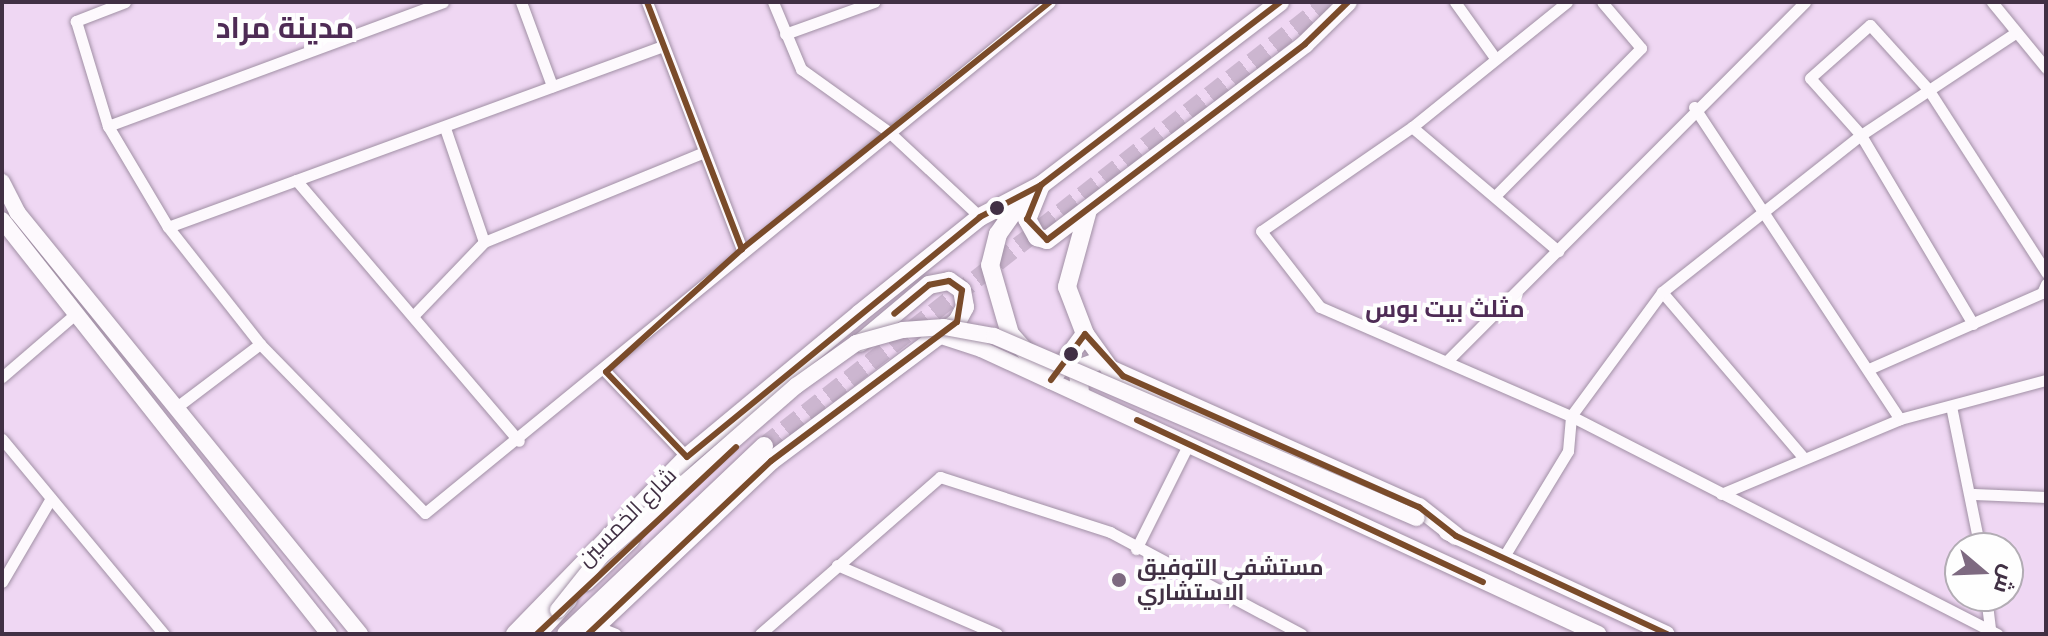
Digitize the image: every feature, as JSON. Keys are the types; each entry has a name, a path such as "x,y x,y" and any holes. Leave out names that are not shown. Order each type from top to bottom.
{"main road":[{"name":"شارع الخمسين","path":"515,634 687,457 980,217 1034,190 1280,2"},
{"path":"1034,190 1027,219 1037,237 1055,238 1348,2"},
{"path":"2,182 17,212 178,406 360,634"},
{"path":"1034,190 998,234 990,265 994,297 1010,334 1051,380"},
{"path":"1088,210 1067,287 1085,334 1101,360 1419,507 1456,536"},
{"path":"2,220 73,316 329,634"},
{"path":"558,610 753,433 929,285 949,281 962,290 965,307 919,348"},
{"path":"537,634 601,556 796,386 856,343 903,330 944,327 994,336 1416,518 1667,634"},
{"path":"1051,380 1085,334"},
{"path":"592,630 771,461 938,335 1080,393 1570,628 1598,634"},
{"path":"1080,393 1078,369 1101,360"},
{"name":"شارع الخمسين","path":"566,634 764,446"}],"street":[{"path":"125,2 76,21 108,126 168,227 260,344 425,513 606,372 742,249 1050,2"},
{"path":"108,126 443,2"},
{"path":"521,2 552,86"},
{"path":"647,2 702,153 742,249"},
{"path":"773,2 801,69 889,132 980,217"},
{"path":"785,34 874,2"},
{"path":"1028,2 1032,15"},
{"path":"1455,2 1493,55"},
{"path":"1567,2 1493,55 1412,127 1261,231 1320,307 1571,416 1993,632"},
{"path":"1497,194 1641,48 1602,2"},
{"path":"1447,361 1558,251 1694,107 1805,2"},
{"path":"1992,2 2046,68"},
{"path":"1973,324 1861,135 1810,78 1870,25 1928,89 2046,272"},
{"path":"1503,558 1568,451 1571,416 1662,292 1764,207 1861,135 2015,33"},
{"path":"168,227 663,46"},
{"path":"1694,107 1871,368 1900,419"},
{"path":"1412,127 1497,194 1558,251"},
{"path":"445,128 484,242"},
{"path":"414,315 484,242 702,153"},
{"path":"296,180 519,441"},
{"path":"1871,368 2042,293 2046,284"},
{"path":"1662,292 1803,457"},
{"path":"2,377 73,316"},
{"path":"178,406 260,344"},
{"path":"606,372 687,457"},
{"path":"1721,494 1803,457 1900,419 2046,380"},
{"path":"1951,406 1974,494 1978,532"},
{"path":"2,439 164,634"},
{"path":"1136,549 1188,445"},
{"path":"760,634 940,477 1110,532 1136,549 1301,634"},
{"path":"1974,494 2046,497"},
{"path":"2,582 51,498"},
{"path":"837,565 997,634"},
{"path":"1989,612 1993,632"},
{"path":"592,630 616,634"}],"tunnel":[{"path":"764,446 1328,2"}],"transit line":[{"path":"647,2 742,249"},
{"path":"1050,2 742,249 606,372 687,457 980,217 1041,185 1280,2"},
{"path":"1041,185 1027,219 1047,240 1305,44 1348,2"},
{"path":"588,634 771,461 957,322 962,290 949,281 929,285 894,314"},
{"path":"1051,380 1085,334 1123,376 1419,507 1456,536 1667,634"},
{"path":"1137,420 1483,582"},
{"path":"537,634 736,447"}],"place":[{"name":"مستشفى التوفيق الاستشاري","path":"1119,580"}],"district":[{"name":"مدينة مراد","path":"285,28"},
{"name":"مثلث بيت بوس","path":"1445,310"}]}
